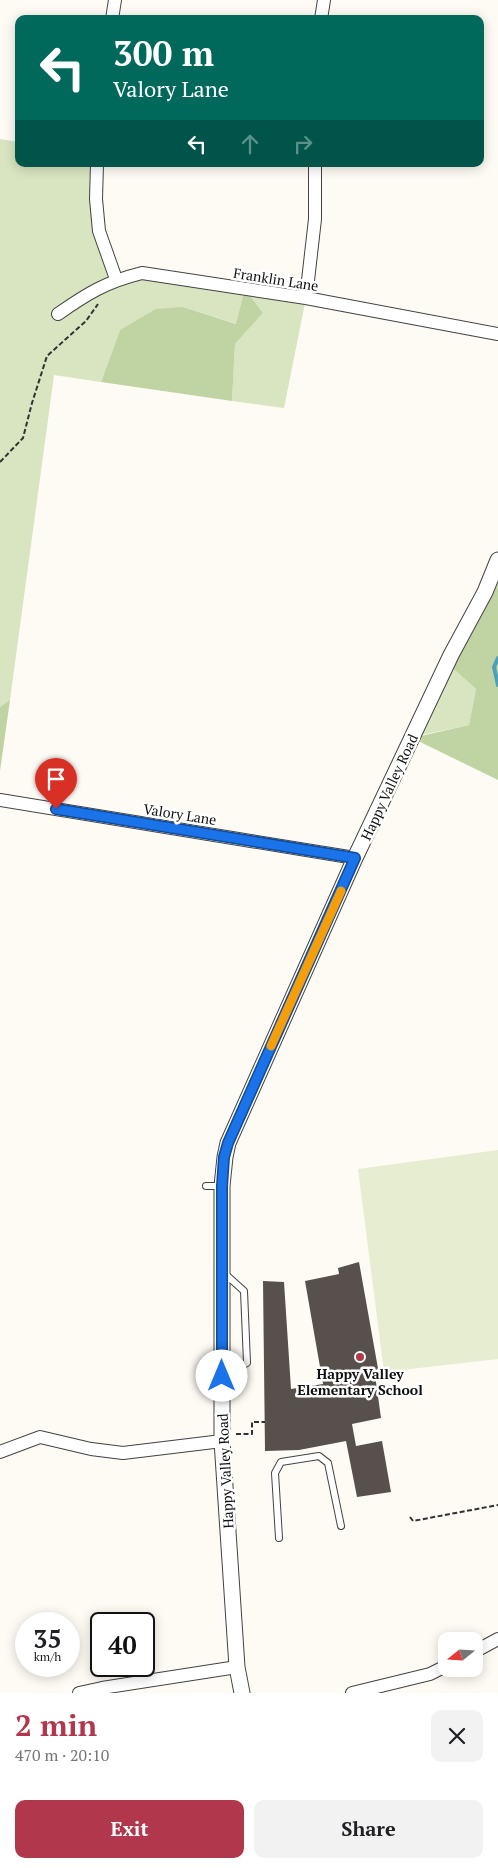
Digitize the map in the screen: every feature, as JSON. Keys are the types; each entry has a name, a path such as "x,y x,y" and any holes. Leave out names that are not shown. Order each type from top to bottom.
{"street":[{"path":"113,15 115,0"},
{"path":"322,15 324,0"},
{"path":"97,167 96,199 99,231 116,279"},
{"path":"306,298 316,219 315,167"},
{"name":"Franklin Lane","path":"58,314 81,298 116,279 142,273 306,298 498,334"},
{"name":"Happy Valley Road","path":"242,1693 237,1667 222,1438 222,1186 224,1157 228,1143 355,858 451,655 485,592 498,560"},
{"name":"Valory Lane","path":"0,800 355,858"},
{"path":"0,1452 40,1437 91,1449 122,1453 222,1438"},
{"path":"483,1647 498,1639"},
{"path":"79,1693 237,1667"},
{"path":"352,1693 430,1674 438,1670"}],"lane":[{"path":"206,1186 222,1186"},
{"path":"222,1271 244,1290 247,1363 222,1376"},
{"path":"279,1538 275,1473 281,1462 319,1456 328,1463 341,1526"}],"path":[{"path":"0,462 23,438 47,356 86,321 101,300"},
{"path":"222,1438 252,1434 252,1422 265,1422"},
{"path":"410,1517 413,1521 498,1505"}],"green space":[{"path":"0,139 15,141 15,167 97,167 96,199 116,279 142,273 306,298 284,408 232,401 235,344 263,313 245,290 237,324 183,307 120,330 101,382 54,375 10,700 0,707"},
{"path":"245,289 263,313 235,344 232,401 101,382 120,330 156,309 183,307 236,324"},
{"path":"498,560 498,780 412,738 469,725 476,689 447,663"},
{"path":"447,663 476,689 469,725 412,737"},
{"path":"10,700 0,771 0,707"},
{"path":"498,1150 498,1359 384,1372 358,1169"}],"building":[{"path":"359,1262 379,1374 375,1375 381,1418 352,1424 356,1446 382,1441 391,1492 357,1497 346,1441 299,1450 265,1451 263,1281 284,1282 291,1389 323,1384 305,1281 339,1274 338,1268"}],"waterway":[{"path":"498,658 494,667 498,685"}],"slow traffic":[{"path":"271,1046 341,891"}],"place":[{"name":"Happy Valley Elementary School","path":"360,1357"}],"route":[{"path":"56,809 355,858 228,1143 224,1157 222,1186 222,1376"}]}
